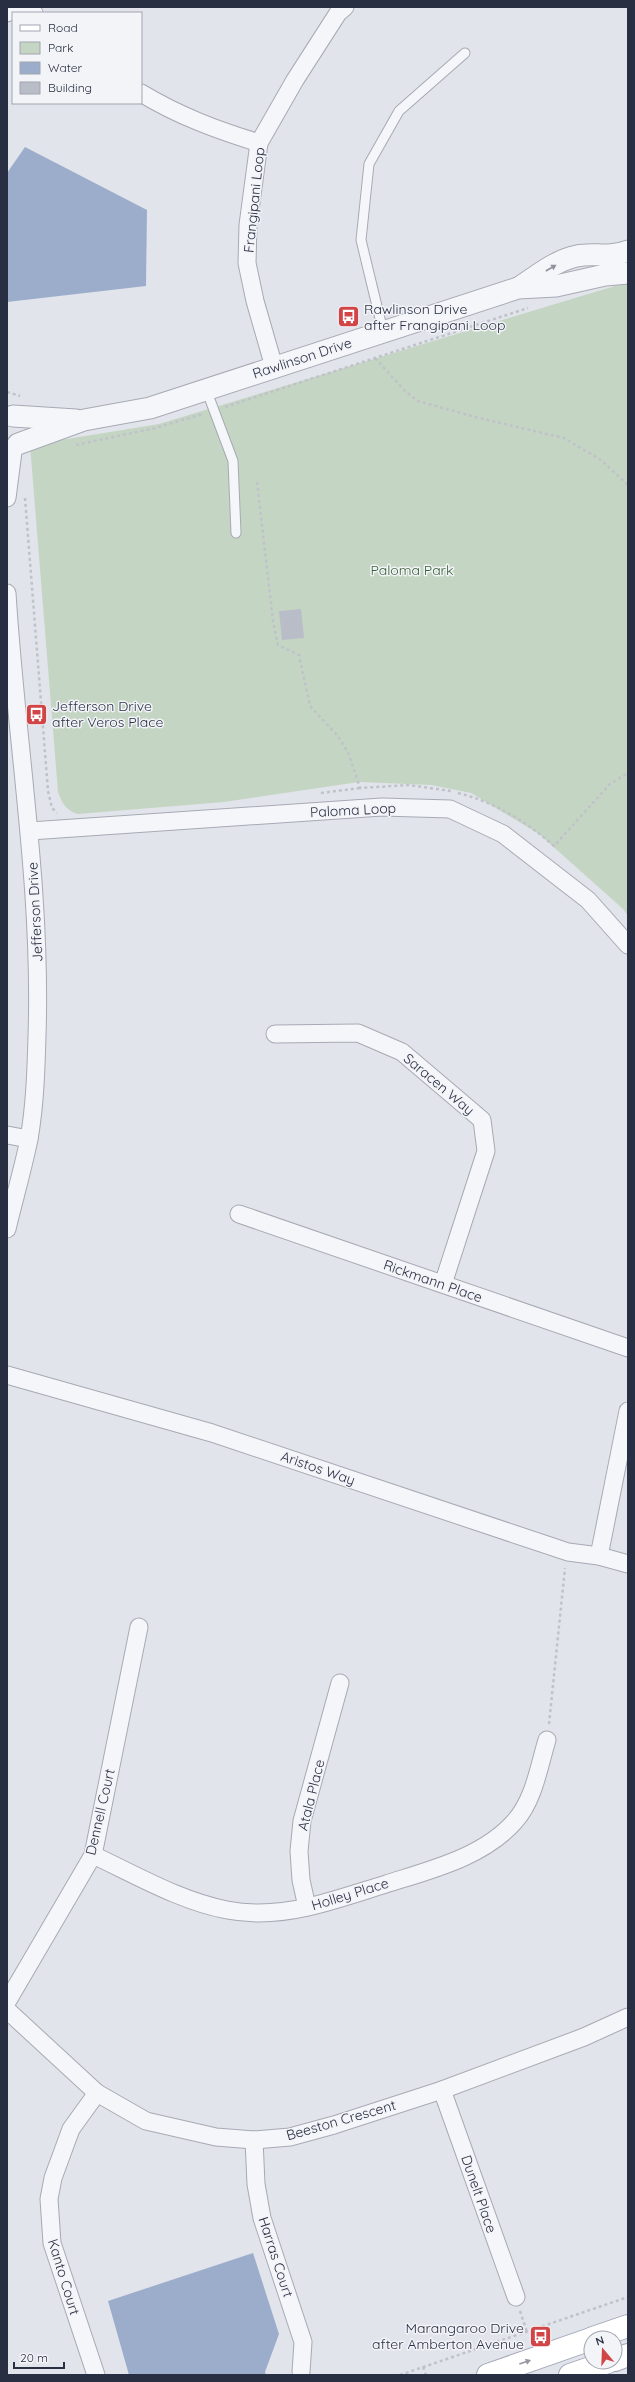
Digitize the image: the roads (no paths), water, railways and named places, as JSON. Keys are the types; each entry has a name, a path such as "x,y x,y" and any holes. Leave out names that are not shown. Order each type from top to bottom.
{"main road":[{"path":"616,2330 628,2326"},
{"path":"488,2375 583,2341"},
{"path":"570,2375 585,2370"}],"street":[{"path":"7,13 13,7"},
{"name":"Frangipani Loop","path":"274,367 255,301 247,263 248,224 259,143 338,9"},
{"path":"142,94 177,114 210,127 259,143"},
{"name":"Rawlinson Drive","path":"13,451 84,420 150,408 518,288 569,258 584,255 612,256 628,251"},
{"name":"Rawlinson Drive","path":"518,288 556,286 605,275 628,273"},
{"name":"Rawlinson Drive","path":"10,413 84,420"},
{"name":"Rawlinson Drive","path":"10,413 20,429 13,451"},
{"path":"7,498 13,451"},
{"name":"Jefferson Drive","path":"7,593 9,647 30,830 37,937 38,1004 35,1084 29,1139 7,1229"},
{"name":"Paloma Loop","path":"30,830 382,807 450,809 502,834 576,890 588,900 628,945"},
{"name":"Saracen Way","path":"275,1034 358,1033 402,1052 482,1120 486,1150 443,1284"},
{"path":"7,1135 29,1139"},
{"name":"Rickmann Place","path":"239,1214 628,1348"},
{"name":"Aristos Way","path":"7,1375 212,1432 568,1552 599,1556 628,1564"},
{"path":"599,1556 628,1411"},
{"name":"Dennell Court","path":"7,2002 93,1855 139,1627"},
{"name":"Atala Place","path":"307,1907 299,1851 302,1821 340,1683"},
{"name":"Holley Place","path":"93,1855 180,1896 227,1910 260,1914 307,1907 424,1872 466,1856 496,1839 516,1821 528,1800 547,1740"},
{"name":"Beeston Crescent","path":"7,2010 97,2093 146,2120 216,2137 254,2140 290,2137 327,2127 442,2090 627,2019"},
{"name":"Dunelt Place","path":"442,2090 516,2297"},
{"name":"Kanto Court","path":"96,2375 52,2243 49,2199 52,2178 70,2129 97,2093"},
{"name":"Harras Court","path":"254,2140 256,2184 262,2218 303,2342 301,2372"}],"lane":[{"path":"383,331 361,240 369,164 399,111 466,53"},
{"path":"206,389 233,461 236,533"}],"water":[{"path":"25,147 147,210 146,286 7,302 7,173"},
{"path":"253,2253 279,2334 265,2372 266,2375 129,2375 108,2301"}],"place":[{"name":"Rawlinson Drive after Frangipani Loop","path":"348,317"},
{"name":"Jefferson Drive after Veros Place","path":"36,714"},
{"name":"Marangaroo Drive after Amberton Avenue","path":"540,2336"}],"park label":[{"name":"Paloma Park","path":"412,570"}]}
